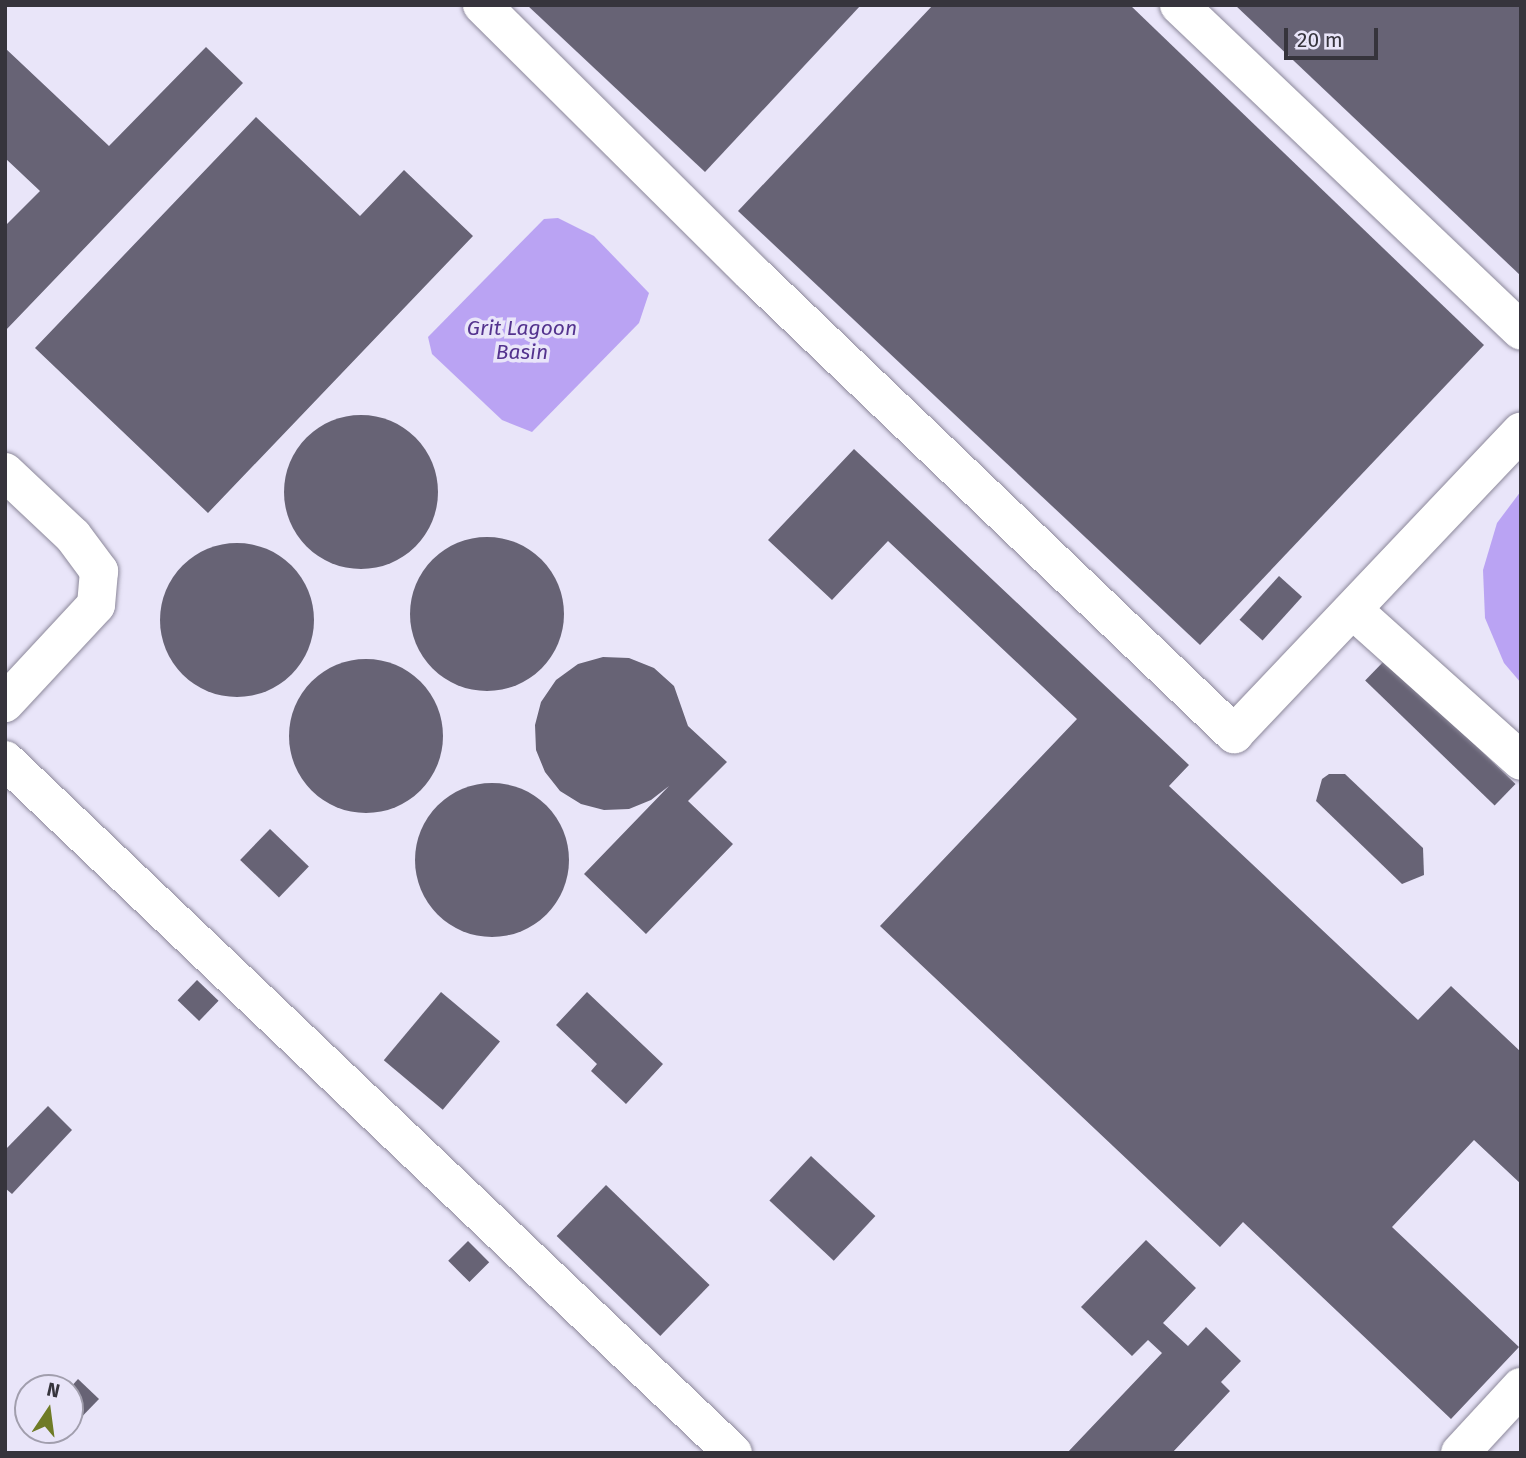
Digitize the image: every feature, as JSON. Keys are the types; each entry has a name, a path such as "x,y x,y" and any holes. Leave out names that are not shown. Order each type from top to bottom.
{"lane":[{"path":"482,5 753,274 1234,734 1521,432"},
{"path":"1179,5 1521,331"},
{"path":"5,472 73,536 99,571 96,605 5,704"},
{"path":"1353,610 1521,761"},
{"path":"5,760 733,1453"},
{"path":"1461,1453 1521,1387"}],"water":[{"name":"Grit Lagoon Basin","path":"558,218 594,236 649,293 639,323 532,432 502,420 432,354 428,337 544,219"},
{"path":"1521,491 1521,683 1504,663 1485,618 1483,570 1497,523"}],"building":[{"path":"527,5 861,5 705,172"},
{"path":"933,5 1130,5 1484,345 1200,645 738,211"},
{"path":"1235,5 1521,5 1521,276"},
{"path":"206,47 243,83 5,331 5,226 40,191 5,158 5,48 109,146"},
{"path":"256,117 360,216 404,170 473,236 208,513 35,348"},
{"path":"361,415 390,421 415,438 432,463 438,492 432,521 415,546 390,563 361,569 332,563 307,546 290,521 284,492 290,463 307,438 332,421"},
{"path":"854,449 1189,765 1169,786 1418,1020 1451,986 1521,1052 1521,1184 1474,1140 1392,1227 1519,1347 1451,1419 1243,1222 1220,1247 880,926 1077,719 888,541 832,600 768,540"},
{"path":"487,537 516,543 541,560 558,585 564,614 558,643 541,668 516,685 487,691 458,685 433,668 416,643 410,614 416,585 433,560 458,543"},
{"path":"237,543 266,549 291,566 308,591 314,620 308,649 291,674 266,691 237,697 208,691 183,674 166,649 160,620 166,591 183,566 208,549"},
{"path":"1279,576 1302,597 1263,641 1240,620"},
{"path":"603,657 629,658 654,668 674,686 688,726 727,762 688,801 733,844 646,934 584,874 669,786 651,800 629,809 604,810 581,804 560,791 545,772 536,750 535,725 541,702 556,680 578,664"},
{"path":"366,659 395,665 420,682 437,707 443,736 437,765 420,790 395,807 366,813 337,807 312,790 295,765 289,736 295,707 312,682 337,665"},
{"path":"1386,659 1515,784 1495,806 1365,681"},
{"path":"1329,774 1345,774 1423,848 1424,875 1402,884 1316,801 1322,779"},
{"path":"492,783 521,789 546,806 563,831 569,860 563,889 546,914 521,931 492,937 463,931 438,914 421,889 415,860 421,831 438,806 463,789"},
{"path":"270,829 309,867 279,897 240,860"},
{"path":"197,980 219,1001 199,1021 178,1000"},
{"path":"441,992 500,1041 443,1110 384,1060"},
{"path":"587,992 663,1064 626,1104 591,1071 597,1064 556,1025"},
{"path":"48,1106 72,1130 12,1194 5,1188 5,1150"},
{"path":"811,1156 875,1216 834,1261 769,1201"},
{"path":"606,1185 710,1285 660,1336 557,1236"},
{"path":"1146,1240 1196,1288 1163,1323 1188,1346 1206,1327 1241,1361 1221,1382 1230,1391 1172,1453 1067,1453 1162,1353 1148,1340 1132,1356 1081,1307"},
{"path":"468,1241 489,1262 469,1282 448,1261"},
{"path":"84,1385 99,1399 84,1415"}]}
